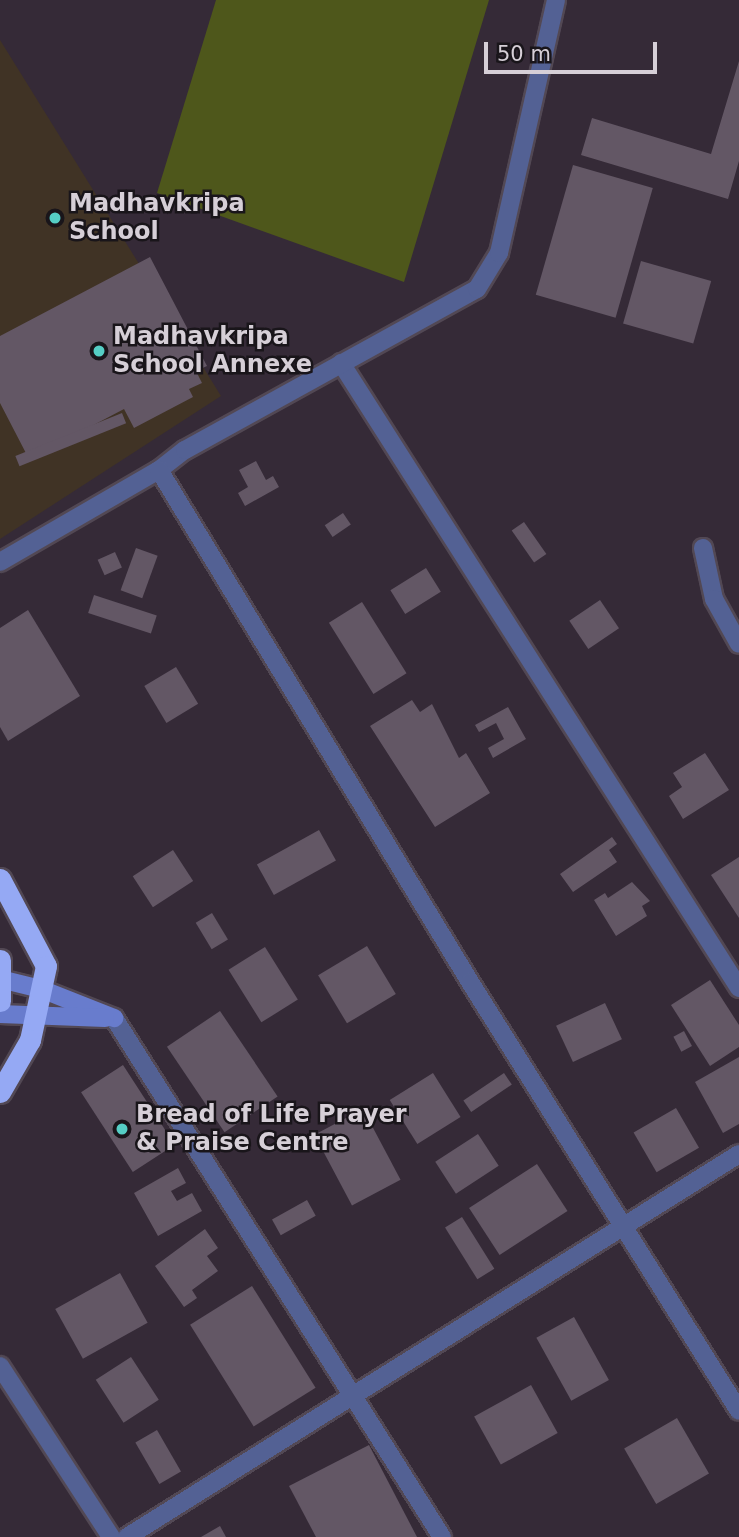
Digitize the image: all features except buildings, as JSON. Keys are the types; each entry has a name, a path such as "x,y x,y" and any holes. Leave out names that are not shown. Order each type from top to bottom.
{"highway":[{"path":"0,878 46,966 30,1040 0,1092"}],"main road":[{"path":"1,980 41,989 114,1018"},
{"path":"0,1014 34,1018 114,1018"}],"street":[{"path":"0,562 159,470 185,450 477,289 491,271 499,253 556,0"},
{"path":"341,363 739,988"},
{"path":"159,470 448,947 625,1225 739,1411"},
{"path":"703,548 715,599 739,644"},
{"path":"114,1018 442,1537"},
{"path":"127,1537 350,1395 473,1324 739,1154"},
{"path":"0,1366 111,1537"}],"shaded area":[{"name":"Madhavkripa School","path":"0,40 221,396 0,539"}],"green space":[{"path":"216,0 489,0 404,282 157,193"}],"place":[{"name":"Madhavkripa School","path":"55,218"},
{"name":"Madhavkripa School Annexe","path":"99,351"},
{"name":"Bread of Life Prayer & Praise Centre","path":"122,1129"}]}
